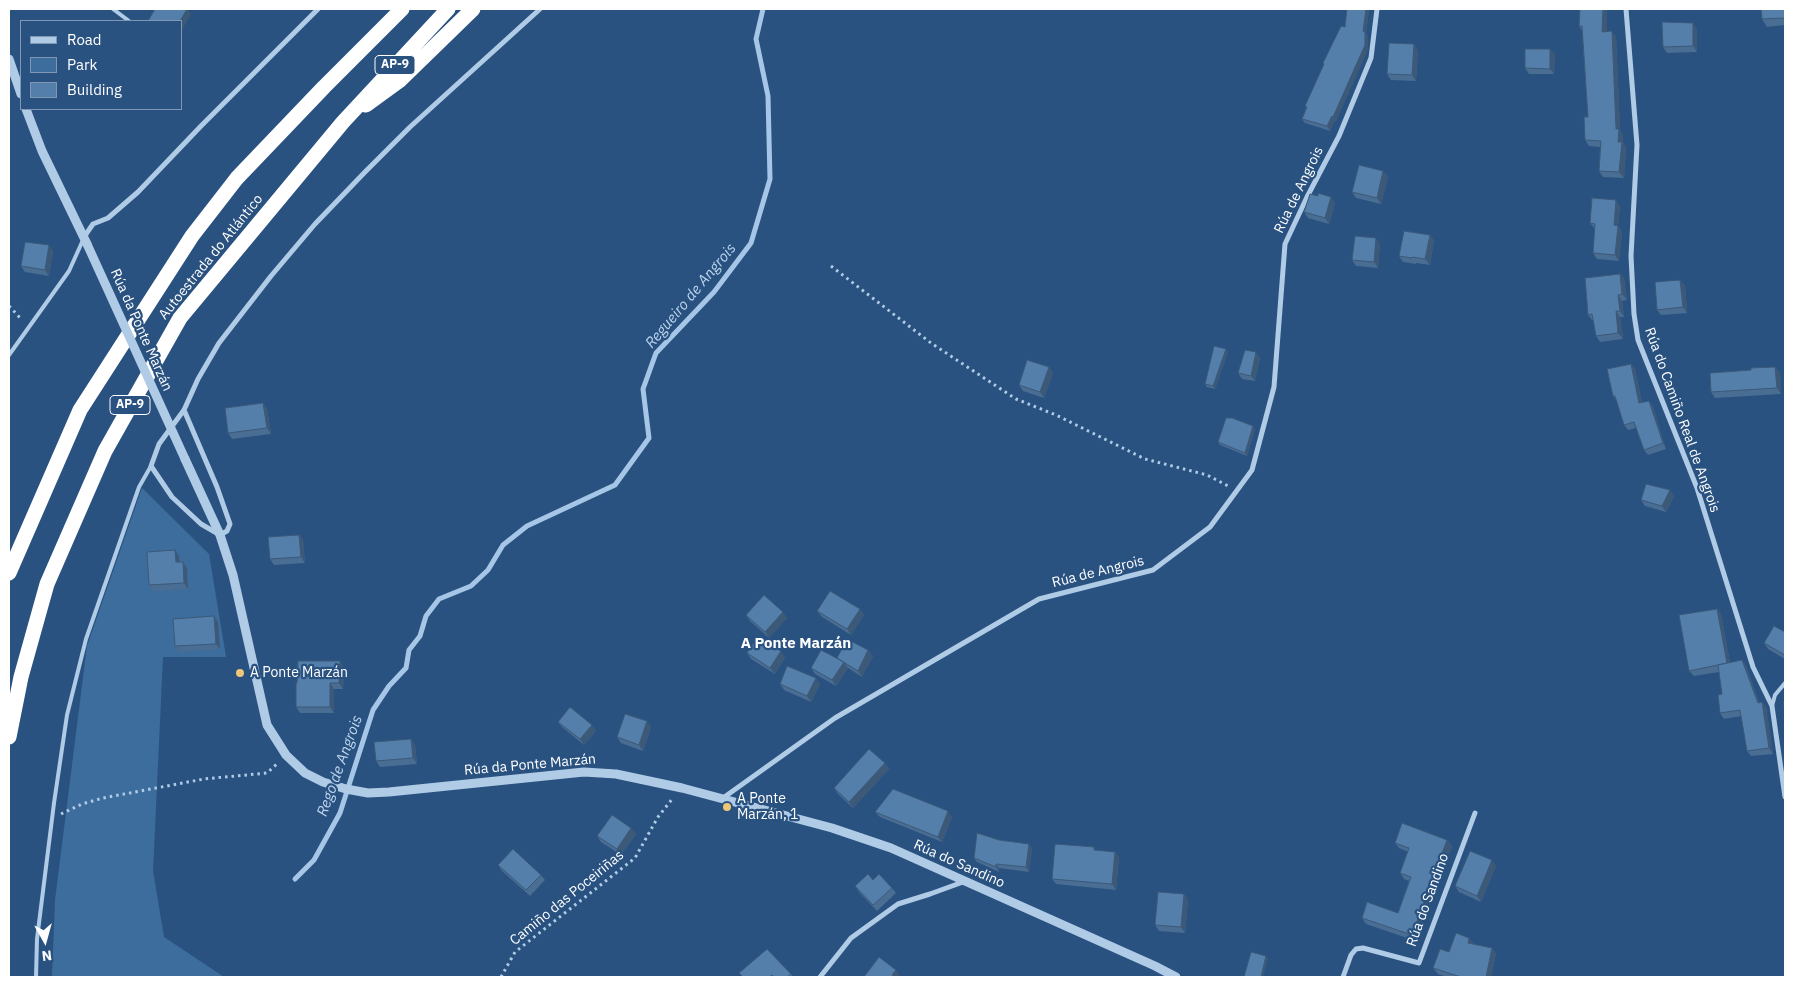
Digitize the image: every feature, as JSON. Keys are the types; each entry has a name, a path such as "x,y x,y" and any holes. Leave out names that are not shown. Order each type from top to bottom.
{"highway":[{"name":"Autoestrada do Atlántico","path":"9,573 80,410 192,236 237,178 402,9"},
{"name":"Autoestrada do Atlántico","path":"9,737 21,677 47,584 105,451 180,318 343,122 448,9"},
{"path":"343,122 399,81 473,9"}],"street":[{"path":"86,240 93,224 108,218 138,192 200,126 318,9"},
{"path":"184,410 217,487 230,524 227,531 220,535 201,524 172,497 152,466 159,444 184,410 198,379 219,343 271,276 315,224 410,127 540,9"},
{"name":"Rúa de Angrois","path":"722,799 835,718 1039,599 1153,570 1210,527 1252,470 1274,387 1285,244 1339,136 1371,58 1377,9"},
{"name":"Rúa do Camiño Real de Angrois","path":"1626,9 1637,145 1631,256 1634,314 1638,340 1697,488 1753,668 1772,706 1785,797"},
{"path":"9,59 20,91"},
{"name":"Rúa da Ponte Marzán","path":"26,110 42,151 86,240 220,535 239,599 264,714 275,740 286,755 305,773 323,782 368,793 584,772 616,774 682,788 722,799"},
{"name":"Rúa do Sandino","path":"722,799 832,828 891,848 1176,977"},
{"name":"Rúa do Sandino","path":"1343,977 1351,955 1356,950 1363,948 1419,963 1475,813"},
{"path":"820,977 851,938 898,904 963,882"}],"lane":[{"path":"113,9 128,20"},
{"path":"9,355 31,327 69,271 86,240"},
{"path":"36,977 37,939 67,714 86,639 138,487 152,466"},
{"path":"1772,706 1775,695 1785,683"}],"path":[{"path":"831,266 931,343 1016,399 1056,415 1145,459 1207,475 1237,491"},
{"path":"9,306 31,327"},
{"path":"51,824 59,814 82,804 103,798 204,779 267,773 286,755"},
{"name":"Camiño das Poceiriñas","path":"501,977 515,952 635,858 658,817 682,788"}],"green space":[{"path":"142,488 209,554 226,657 163,657 153,871 164,937 224,977 52,977 55,900 87,646"}],"building":[{"path":"155,9 187,9 181,20 149,20"},
{"path":"1347,9 1366,9 1363,31 1365,32 1365,45 1333,117 1327,126 1302,119 1307,107 1305,106 1323,63 1341,26 1345,27"},
{"path":"1580,9 1603,9 1602,32 1612,31 1616,129 1619,129 1618,142 1622,142 1619,172 1599,171 1601,141 1585,140 1584,117 1588,117 1582,26 1579,26"},
{"path":"1761,9 1785,9 1785,20 1783,18 1762,19"},
{"path":"1662,22 1693,23 1693,46 1663,47"},
{"path":"1389,43 1414,44 1412,75 1387,74"},
{"path":"1525,49 1550,49 1550,69 1525,68"},
{"path":"1359,165 1383,171 1377,198 1352,192"},
{"path":"1318,193 1331,197 1325,218 1304,212 1310,194 1318,196"},
{"path":"1592,198 1616,200 1614,225 1618,226 1615,255 1593,253 1595,224 1590,223"},
{"path":"1404,231 1430,235 1425,259 1399,256"},
{"path":"1355,236 1376,238 1374,262 1352,260"},
{"path":"25,242 49,245 45,270 21,266"},
{"path":"1620,274 1622,294 1618,295 1620,311 1616,311 1618,333 1596,336 1592,314 1588,315 1585,278"},
{"path":"1680,280 1683,307 1657,310 1655,282"},
{"path":"1214,346 1226,349 1213,386 1205,384"},
{"path":"1245,350 1256,352 1251,376 1238,373"},
{"path":"1027,360 1049,367 1040,392 1019,385"},
{"path":"1631,364 1639,403 1649,401 1663,443 1644,450 1634,422 1624,425 1615,396 1613,396 1607,369"},
{"path":"1775,367 1777,388 1711,392 1710,373"},
{"path":"263,403 267,428 228,433 225,408"},
{"path":"1226,418 1232,418 1253,426 1245,453 1218,442"},
{"path":"1646,484 1670,490 1662,506 1641,500"},
{"path":"299,535 301,557 270,559 268,537"},
{"path":"175,550 176,562 183,562 184,583 149,585 147,552"},
{"path":"830,591 860,609 847,629 817,611"},
{"path":"764,595 783,612 765,632 746,615"},
{"path":"1717,609 1727,663 1689,671 1679,615"},
{"path":"214,616 216,644 175,646 173,619"},
{"path":"1774,626 1785,632 1785,655 1764,643"},
{"path":"758,636 781,651 770,668 747,653"},
{"path":"847,639 868,650 858,671 837,658"},
{"path":"821,650 844,662 832,680 811,668"},
{"path":"1742,660 1758,703 1762,702 1769,748 1747,751 1740,710 1720,713 1718,695 1722,694 1718,665"},
{"path":"298,661 340,661 339,683 330,683 330,707 296,707"},
{"path":"787,666 816,678 807,696 780,684"},
{"path":"570,707 592,725 580,739 558,722"},
{"path":"625,714 647,721 639,745 617,737"},
{"path":"411,739 413,758 376,761 374,742"},
{"path":"869,749 885,763 849,802 834,788"},
{"path":"893,789 948,811 938,837 875,812"},
{"path":"612,815 631,828 617,849 597,836"},
{"path":"1402,823 1447,840 1412,935 1362,918 1367,902 1398,913 1411,877 1400,873 1409,848 1395,843"},
{"path":"977,833 999,840 1029,844 1026,867 996,864 996,867 974,858"},
{"path":"1055,844 1094,847 1094,850 1115,852 1112,884 1052,879"},
{"path":"513,849 541,875 526,890 498,865"},
{"path":"1470,851 1492,860 1477,896 1455,886"},
{"path":"868,874 873,880 879,874 892,888 873,905 855,886"},
{"path":"1158,892 1184,894 1181,927 1155,925"},
{"path":"1456,933 1469,938 1468,943 1492,948 1486,977 1461,977 1433,968 1440,949 1449,952"},
{"path":"767,949 791,974 787,977 774,977 772,975 769,977 743,977 739,973"},
{"path":"1251,952 1266,956 1261,977 1244,977"},
{"path":"879,957 896,970 892,975 895,977 864,977"}],"waterway":[{"name":"Regueiro de Angrois","path":"295,879 314,860 340,813 373,710 389,686 406,668 409,650 420,636 426,616 439,599 471,586 488,570 503,545 527,526 615,485 649,438 643,389 656,353 714,292 751,243 770,179 768,96 756,39 763,9"}],"place":[{"name":"A Ponte Marzán","path":"240,673"},
{"name":"A Ponte Marzán, 1","path":"727,807"}],"district":[{"name":"A Ponte Marzán","path":"796,644"}],"water label":[{"name":"Rego de Angrois","path":"340,766"}]}
